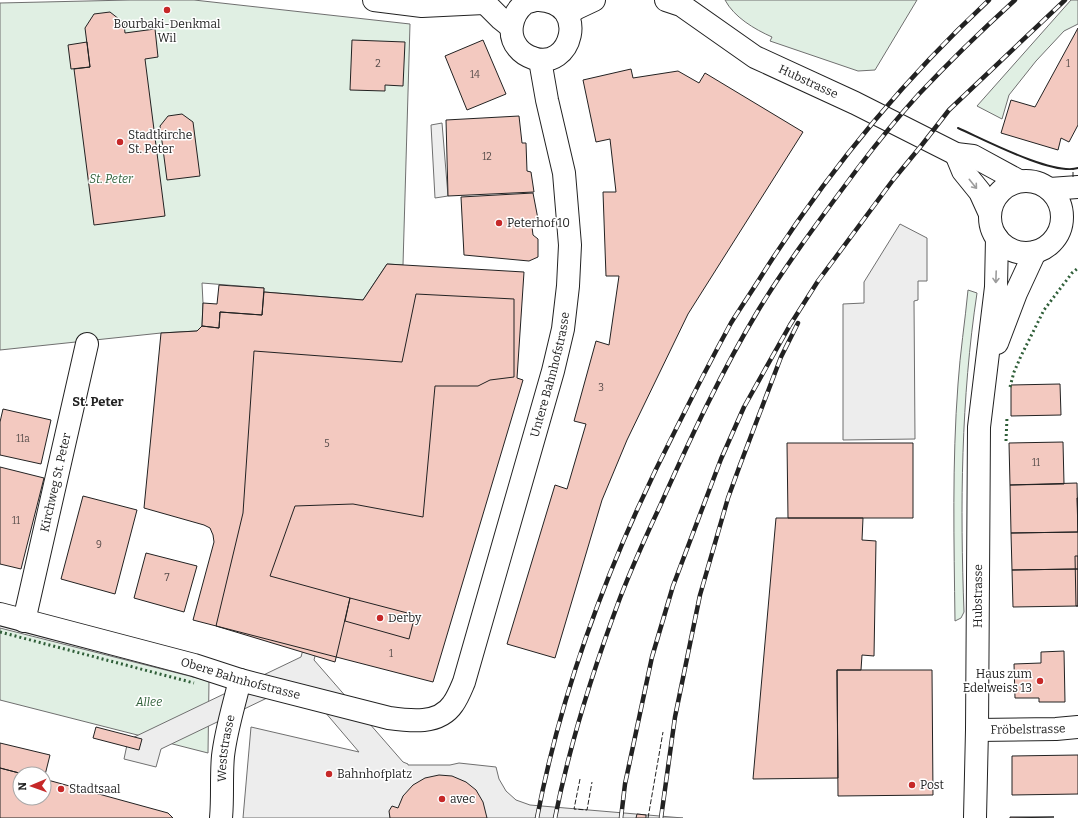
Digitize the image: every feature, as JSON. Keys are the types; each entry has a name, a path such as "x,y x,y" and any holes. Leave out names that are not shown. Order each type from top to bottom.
{"street":[{"path":"374,0 422,6 483,1 511,27"},
{"path":"567,14 594,0"},
{"path":"529,1 549,1 560,6 567,14 571,34 566,46 559,54 551,58 540,60 525,55 517,48 512,37 511,27 516,13 529,1"},
{"name":"Hubstrasse","path":"677,2 755,57 856,103 956,154 973,156 1019,181"},
{"name":"Untere Bahnhofstrasse","path":"464,682 551,379 563,328 568,286 569,238 564,173 547,100 540,60"},
{"path":"956,154 963,171 980,192 990,214 992,227 997,238 1005,246 1014,251 1025,253 1036,252 1049,245 1059,233 1073,222 1078,221"},
{"path":"990,214 993,202 999,193 1008,185 1019,181 1030,180 1041,183 1050,189 1058,199 1062,210 1062,222 1059,233"},
{"path":"1050,189 1078,187"},
{"name":"Hubstrasse","path":"975,818 979,427 996,287 997,238"},
{"name":"Hubstrasse","path":"985,374 1016,293 1036,252"},
{"name":"Kirchweg St. Peter","path":"24,621 87,344"},
{"name":"Obere Bahnhofstrasse","path":"0,614 194,665 240,680 389,718 407,721 430,719 442,714 452,706 464,682"},
{"name":"Weststrasse","path":"221,818 221,780 223,755 240,680"},
{"name":"Fröbelstrasse","path":"977,730 1056,729 1078,727"}],"green space":[{"path":"194,0 410,24 403,265 387,264 363,300 264,292 264,288 202,283 202,326 197,331 161,333 0,350 0,3"},
{"path":"725,0 917,0 875,70 858,71 770,41 772,37 745,22 734,12"},
{"path":"1071,0 1078,0 1078,24 1064,31 1036,61 1009,95 1002,119 977,106"},
{"path":"968,290 977,293 968,373 963,452 962,532 964,612 961,618 955,621 954,502 956,414"},
{"name":"Allee","path":"0,628 209,681 208,753 0,700"}],"shaded area":[{"path":"442,123 448,196 435,198 431,125"},
{"path":"900,224 927,238 927,281 918,281 918,300 914,301 915,439 843,440 843,304 864,303 864,282"},
{"path":"305,642 318,645 314,660 403,762 408,765 450,765 459,763 496,767 499,779 506,791 516,800 530,805 683,818 412,818 398,808 390,816 390,818 243,818 251,727 359,752 307,691 292,686 161,749 156,767 124,759 128,740 301,657"}],"building":[{"name":"Stadtkirche St. Peter","path":"110,12 124,23 125,33 155,29 158,57 145,59 165,216 94,225 74,69 90,67 85,28 94,14"},
{"path":"1078,28 1078,125 1069,142 1061,138 1058,150 1001,133 1011,100 1035,107"},
{"path":"352,40 405,42 403,86 385,85 385,91 350,90"},
{"path":"483,40 506,94 467,110 445,56"},
{"path":"87,42 90,67 71,69 68,45"},
{"path":"631,69 633,78 678,71 699,83 705,73 803,132 688,314 627,440 602,500 555,658 507,644 555,485 567,489 586,424 574,421 596,341 609,345 619,276 606,276 603,192 616,192 610,139 596,142 583,80"},
{"path":"182,114 193,122 200,176 167,180 160,126 168,116"},
{"path":"519,116 522,143 526,143 527,171 531,172 534,192 448,196 446,120"},
{"name":"Peterhof 10","path":"533,193 538,219 532,227 533,235 538,239 538,257 529,261 464,255 461,197"},
{"path":"387,264 524,272 517,378 523,380 433,682 193,620 214,542 210,528 144,508 161,333 197,331 202,326 219,328 220,312 262,315 264,292 363,300"},
{"path":"219,285 264,288 262,315 220,312 219,328 202,326 203,303 217,304"},
{"path":"416,294 514,299 514,377 490,380 478,386 435,386 423,517 353,504 295,506 270,576 350,598 335,662 216,626 243,513 254,351 402,362"},
{"path":"1060,384 1061,415 1011,416 1011,385"},
{"path":"3,409 51,420 41,464 0,455 0,422"},
{"path":"1063,442 1064,484 1010,485 1009,443"},
{"path":"787,443 913,443 913,518 788,518"},
{"path":"0,467 44,478 21,569 0,564"},
{"path":"1077,483 1078,532 1011,533 1010,485"},
{"path":"83,496 137,510 115,594 61,579"},
{"path":"1077,498 1078,498 1078,532"},
{"path":"776,518 863,518 862,540 876,541 874,656 862,655 861,670 837,670 838,778 753,779"},
{"path":"1078,532 1078,569 1012,570 1011,533"},
{"path":"146,553 197,566 184,612 134,598"},
{"path":"1075,556 1078,556 1078,606 1076,606"},
{"path":"1078,569 1078,606 1013,607 1012,570"},
{"name":"Derby","path":"350,598 415,615 409,639 345,621"},
{"name":"Haus zum Edelweiss 13","path":"1064,651 1065,702 1039,702 1039,698 1015,698 1014,664 1041,663 1041,652"},
{"path":"837,670 932,670 933,795 838,796"},
{"path":"96,727 142,739 139,750 93,738"},
{"path":"0,743 50,755 47,766 12,766 12,771 0,768"},
{"path":"1078,755 1078,794 1012,795 1012,756"},
{"name":"Stadtsaal","path":"0,768 12,771 12,806 52,806 52,781 168,813 173,818 0,818"},
{"name":"avec","path":"439,775 452,776 466,782 476,790 483,802 487,818 390,818 389,811 392,806 398,808 403,796 413,785 425,778"},
{"path":"637,814 646,815 646,818 636,818"},
{"path":"1010,817 1054,817 1010,818"}],"railway":[{"path":"537,818 561,717 576,668 611,570 653,475 731,323 812,201 839,165 896,96 926,63 989,0"},
{"path":"555,818 583,707 629,575 694,431 745,333 770,291 795,255 880,140 919,94 966,46 1015,0"},
{"path":"621,818 625,784 652,657 673,586 721,459 744,407 790,325 818,281 893,180 949,110 1065,0"},
{"path":"661,818 675,717 700,595 728,498 781,357 798,323"}],"hedge":[{"path":"1010,387 1014,372 1021,356 1044,310 1072,273 1078,268"},
{"path":"1006,441 1007,417"},
{"path":"0,632 194,683"}],"fence":[{"path":"1073,169 1073,177"},
{"path":"648,818 663,732"},
{"path":"580,779 574,809 587,810 592,782"}],"wall":[{"path":"958,128 1000,148 1036,162 1052,167 1067,169 1078,168"}],"place":[{"name":"Bourbaki-Denkmal Wil","path":"167,10"},
{"name":"Stadtkirche St. Peter","path":"120,142"},
{"name":"Peterhof 10","path":"499,223"},
{"name":"Derby","path":"380,618"},
{"name":"Haus zum Edelweiss 13","path":"1040,681"},
{"name":"Bahnhofplatz","path":"329,774"},
{"name":"Post","path":"912,785"},
{"name":"Stadtsaal","path":"61,789"},
{"name":"avec","path":"442,799"}],"district":[{"name":"St. Peter","path":"98,401"}]}
